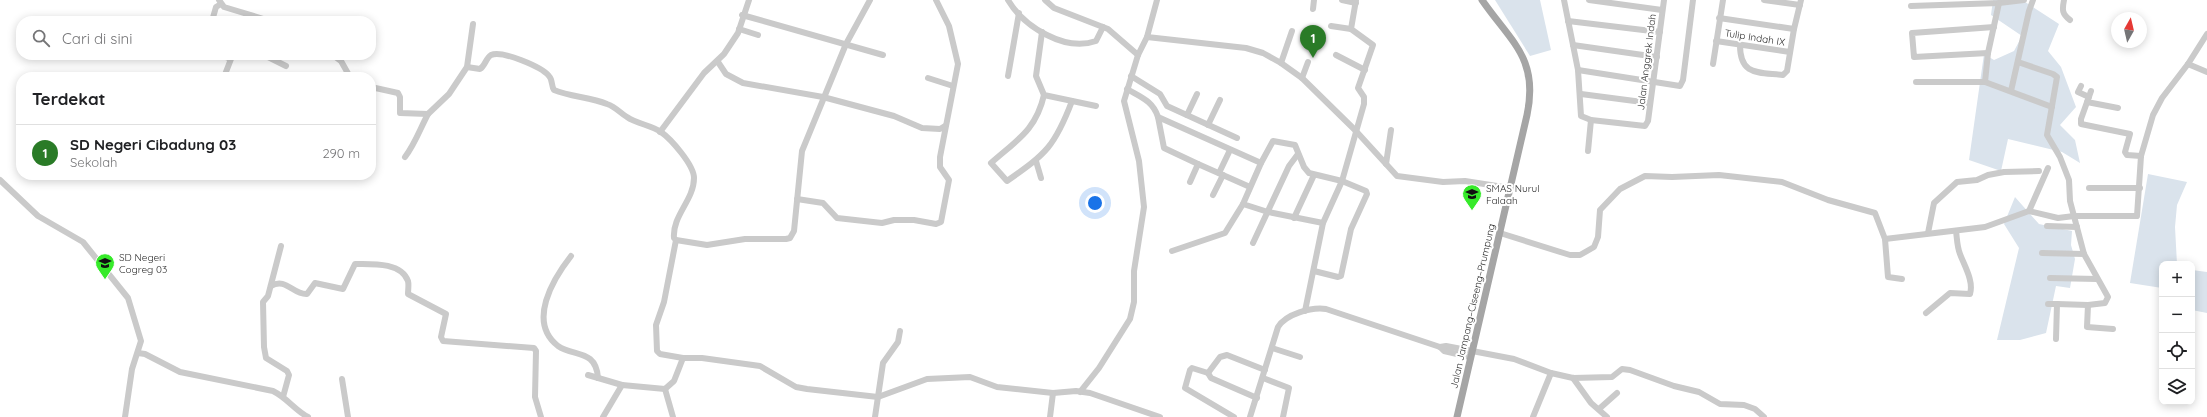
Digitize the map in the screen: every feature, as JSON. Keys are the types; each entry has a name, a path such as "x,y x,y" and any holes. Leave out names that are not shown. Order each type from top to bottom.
{"main road":[{"name":"Jalan Jampang–Ciseeng–Prumpung","path":"1457,417 1532,89 1526,61 1520,50 1482,0"}],"street":[{"path":"660,132 704,73 718,62 728,50 739,29 742,15 749,0"},
{"path":"676,240 706,245 745,239 790,238 794,231 802,150 846,44 870,0"},
{"path":"797,199 823,204 837,218 882,222 894,220 936,224 941,222 949,187 948,178 940,167 958,59 949,26 936,0"},
{"path":"1008,0 1019,13 1042,32 1070,44 1090,44 1096,41 1103,27"},
{"path":"1044,0 1054,8 1103,27 1118,36 1138,56"},
{"path":"1080,392 1099,368 1130,319 1134,302 1134,271 1144,207 1139,161 1124,101 1138,56 1147,37 1157,0"},
{"path":"1313,9 1314,0"},
{"path":"1342,0 1356,1 1351,29"},
{"path":"1564,0 1578,70 1581,94 1580,115 1591,120 1588,151"},
{"path":"1593,0 1617,1 1662,10"},
{"name":"Jalan Anggrek Indah","path":"1591,120 1647,125 1664,0"},
{"path":"1578,70 1653,80 1680,86 1682,84 1693,0"},
{"path":"1713,64 1723,0"},
{"path":"1740,45 1740,57 1745,67 1752,71 1783,75 1787,71 1794,29 1801,3 1764,0"},
{"path":"1911,6 1998,3 2025,0 2029,10"},
{"path":"2011,91 2029,10 2033,0"},
{"path":"2064,0 2062,11 2070,20"},
{"path":"213,16 216,7 220,2 257,16"},
{"path":"1985,82 1988,53 1998,3"},
{"path":"1008,76 1019,13"},
{"path":"742,15 883,55"},
{"path":"1719,18 1794,29"},
{"path":"1568,21 1660,32"},
{"path":"405,157 413,147 416,137 428,114 449,94 467,67 473,24"},
{"path":"1305,311 1323,224 1342,181 1355,130 1364,104 1364,97 1358,88 1373,45 1351,29 1331,26"},
{"path":"1988,53 1914,57 1912,33 1994,27"},
{"path":"739,29 758,35"},
{"path":"1281,63 1292,30"},
{"path":"1042,32 1036,76 1044,95 1040,110 1034,124 991,163 1007,181 1036,161 1052,144 1060,131 1072,101"},
{"path":"1885,239 1985,227 2029,211 2058,218 2074,216 2137,216 2141,156 2156,107 2188,64 2207,34"},
{"path":"1147,37 1246,48 1263,53 1281,63 1302,78 1355,130 1397,176 1443,182 1466,181 1510,188"},
{"name":"Tulip Indah IX","path":"1716,41 1790,52"},
{"path":"1573,45 1657,57"},
{"path":"467,67 480,70 490,56 495,54 516,58 548,74 554,90 606,103 617,108 628,118 660,132 675,146 691,168 694,175 690,196 675,230 674,238 676,240 664,302 656,324 657,351 660,354 683,358 702,358 760,366 802,388 878,397 927,379 962,377 977,379 997,387 1053,393 1090,393 1150,415 1160,417"},
{"path":"1336,55 1365,70"},
{"path":"226,72 231,60"},
{"path":"274,60 286,66"},
{"path":"340,60 347,72"},
{"path":"718,62 726,74 743,83 823,97 894,116 916,127 937,129 946,126"},
{"path":"1302,78 1308,62"},
{"path":"2018,62 2053,74 2057,77 2047,134 2060,157 2069,180 2070,201 2084,254 2106,293 2107,302 2088,305 2048,304"},
{"path":"2188,64 2207,72"},
{"path":"1131,76 1160,94 1165,105 1237,138"},
{"path":"928,78 953,86"},
{"path":"1916,82 1985,82 2052,107"},
{"path":"2080,86 2078,92 2118,108"},
{"path":"376,88 398,93 400,97 400,113 428,114"},
{"path":"1127,89 1154,107 1158,118 1164,148 1250,187"},
{"path":"1187,115 1197,94"},
{"path":"1581,94 1650,103"},
{"path":"1044,95 1096,106"},
{"path":"2089,97 2081,118 2081,124 2130,134 2125,152 2127,155 2141,156"},
{"path":"1208,125 1220,100"},
{"path":"1158,118 1261,163"},
{"path":"1386,164 1391,130"},
{"path":"1172,251 1225,233 1243,204 1273,140 1292,143 1306,171 1314,175 1342,181 1366,191 1367,194 1351,229 1341,276 1338,277 1314,271"},
{"path":"1213,195 1230,150"},
{"path":"1252,243 1289,166 1298,154"},
{"path":"1036,161 1041,178"},
{"path":"1190,182 1198,164"},
{"path":"2029,211 2048,168"},
{"path":"1928,233 1934,203 1957,182 1977,180 1988,175 2004,172 2039,171"},
{"path":"1294,218 1314,175"},
{"path":"1500,233 1570,255 1580,255 1594,247 1598,237 1600,210 1620,189 1645,176 1672,177 1719,175 1782,182 1828,200 1875,213 1885,239 1888,277 1902,279"},
{"path":"0,180 38,216 83,242 124,291 132,305 141,334 138,353 132,369 125,417"},
{"path":"2089,188 2140,188"},
{"path":"1243,204 1268,212 1323,224"},
{"path":"2047,226 2077,227"},
{"path":"1926,314 1950,293 1970,294 1970,286 1965,264 1959,252 1956,231"},
{"path":"281,246 268,296 263,302 264,347 266,358 288,373 289,378 283,397"},
{"path":"2042,253 2084,254"},
{"path":"571,256 563,267 552,288 544,308 543,325 560,347 579,353 588,358 597,370 598,378"},
{"path":"271,286 283,283 300,295 307,294 315,284 343,289 355,264 380,264 401,271 409,283 408,294 431,308 446,314 441,340 534,348 536,351 535,397 541,417"},
{"path":"2050,278 2097,279"},
{"path":"2056,339 2057,304"},
{"path":"2088,305 2087,327 2090,329 2114,330"},
{"path":"1250,417 1280,324 1305,311 1326,309 1440,347 1446,346 1471,354 1514,359 1551,373 1573,378 1605,379 1612,378 1622,369 1630,370 1674,386 1698,392 1720,404 1744,405 1755,409 1764,417"},
{"path":"875,417 883,364 898,342 900,331"},
{"path":"1272,348 1300,357"},
{"path":"138,353 145,354 180,372 267,388 283,397 297,414 308,417"},
{"path":"1208,373 1220,357 1228,355 1265,370"},
{"path":"588,375 622,385 665,389 674,381 683,358"},
{"path":"1234,417 1185,388 1190,370 1192,368 1208,373 1211,378 1257,398"},
{"path":"1533,417 1551,373"},
{"path":"1263,378 1289,388 1283,417"},
{"path":"1573,378 1591,403 1607,417"},
{"path":"342,379 348,417"},
{"path":"603,417 622,385"},
{"path":"665,389 673,417"},
{"path":"1050,417 1053,393"},
{"path":"1599,409 1617,393"}],"shaded area":[{"path":"1495,0 1540,0 1551,50 1530,56"},
{"path":"1993,0 2022,0 2059,24 2048,51 2061,67 2076,107 2060,125 2075,140 2080,163 2062,152 2008,139 2001,171 1969,160 1984,54 1994,60 2014,51 2022,36 1991,15"},
{"path":"2148,174 2187,182 2177,205 2175,227 2177,261 2159,261 2159,288 2130,283"},
{"path":"2015,197 2039,224 2072,231 2071,245 2075,259 2070,288 2056,286 2046,333 2020,340 1997,340 2019,248 2004,224"},
{"path":"2195,270 2207,272 2207,313 2195,311"}],"place":[{"name":"SD Negeri Cibadung 03","path":"1313,58"},
{"name":"SMAS Nurul Falaah","path":"1472,211"},
{"name":"SD Negeri Cogreg 03","path":"105,280"}]}
